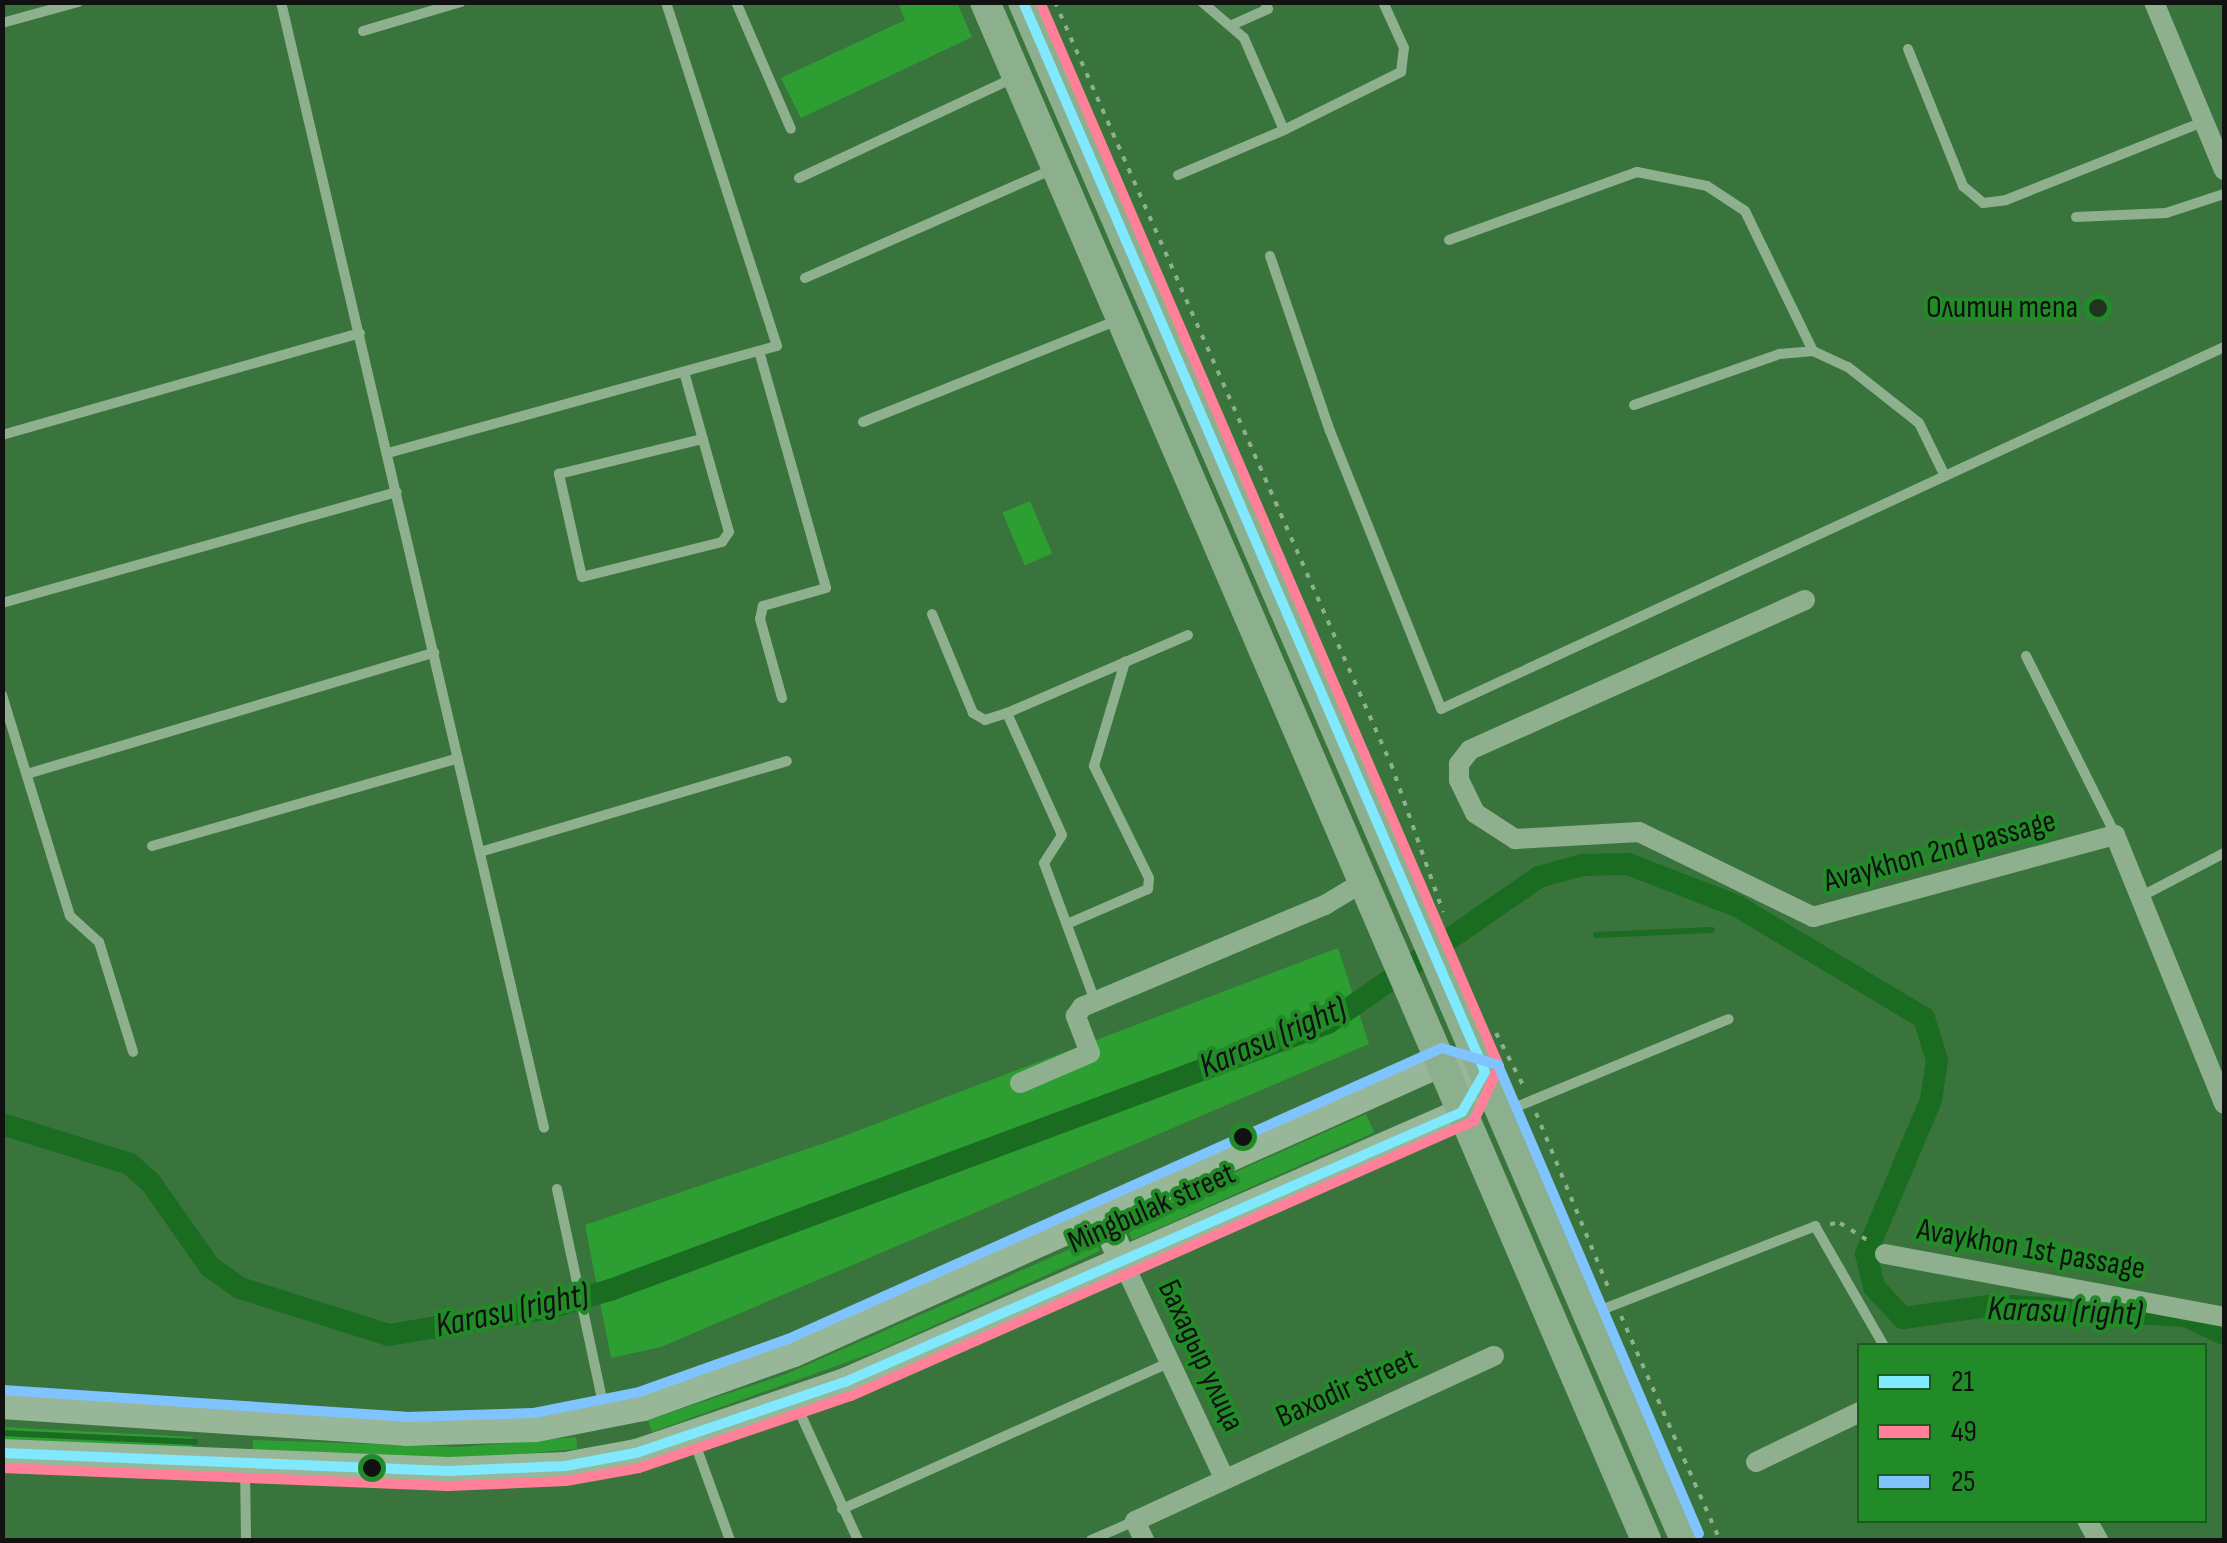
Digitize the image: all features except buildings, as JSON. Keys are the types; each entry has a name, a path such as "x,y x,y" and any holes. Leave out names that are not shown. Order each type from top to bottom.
{"main road":[{"path":"985,2 1646,1540"},
{"path":"1023,2 1431,924 1444,978 1502,1113 1602,1310 1685,1540"},
{"path":"1440,1063 1485,1072"},
{"name":"Mingbulak street","path":"2,1405 230,1424 492,1431 606,1415 764,1366 1440,1063"},
{"path":"1462,1112 1485,1072"},
{"name":"Mingbulak street","path":"2,1453 237,1466 483,1471 616,1458 795,1402 1462,1112"},
{"path":"1103,1215 1122,1260"},
{"path":"606,1415 616,1458"},
{"path":"230,1424 237,1466"}],"street":[{"path":"2154,2 2224,170"},
{"name":"Avaykhon 2nd passage","path":"1804,600 1470,750 1459,764 1460,780 1475,813 1515,840 1639,832 1814,917 2116,835"},
{"path":"2116,835 2224,1104"},
{"path":"1020,1082 1090,1053 1076,1016 1095,1002 1325,905 1363,882"},
{"name":"Avaykhon 1st passage","path":"1880,1250 2224,1318"},
{"name":"Бахадыр улица","path":"1122,1260 1223,1476 1139,1531"},
{"name":"Baxodir street","path":"1223,1476 1494,1356"},
{"path":"1756,1462 1857,1413"}],"lane":[{"path":"2,23 78,2"},
{"path":"281,2 544,1128"},
{"path":"363,31 460,2"},
{"path":"388,453 776,346 763,294 666,2"},
{"path":"736,2 791,129"},
{"path":"1202,2 1232,24 1270,87 1284,130"},
{"path":"1232,24 1268,10 1265,2"},
{"path":"1178,175 1284,130 1401,72 1404,48 1384,2"},
{"path":"1908,49 1964,186 1983,202 2006,200 2204,122"},
{"path":"799,178 1017,77"},
{"path":"805,278 1056,168"},
{"path":"1448,240 1637,172 1707,186 1745,211 1813,351"},
{"path":"2076,217 2166,213 2224,194"},
{"path":"1270,256 1330,431 1441,709 2224,347"},
{"path":"863,422 1121,319"},
{"path":"2,435 360,333"},
{"path":"758,351 826,588 763,606 760,619 782,698"},
{"path":"1634,405 1780,354 1813,351 1848,366 1919,424 1945,476"},
{"path":"684,372 703,439 729,532 722,542 582,577 559,474 703,439"},
{"path":"2,603 397,492"},
{"path":"932,614 973,713 986,720 1188,634"},
{"path":"27,774 434,652"},
{"path":"2026,656 2116,835"},
{"path":"1067,924 1148,889 1149,878 1094,766 1125,662"},
{"path":"2,695 70,916 99,942 133,1052"},
{"path":"1007,713 1062,834 1044,862 1095,1002"},
{"path":"152,846 458,758"},
{"path":"480,852 788,761"},
{"path":"2140,897 2224,854"},
{"path":"1502,1113 1730,1018"},
{"path":"556,1189 606,1415"},
{"path":"1602,1310 1816,1226 1882,1343"},
{"path":"842,1509 1171,1362"},
{"path":"795,1402 858,1540"},
{"path":"693,1437 730,1540"},
{"path":"237,1466 246,1540"},
{"path":"1092,1540 1139,1531"}],"path":[{"path":"1056,2 1392,764 1446,904 1431,924"},
{"path":"1490,1019 1531,1102 1602,1310 1720,1540"},
{"path":"1840,1223 1880,1250"}],"green space":[{"path":"898,3 957,3 972,37 801,118 781,78 905,20"},
{"path":"1030,501 1052,553 1025,565 1002,513"},
{"path":"1338,948 1369,1044 661,1347 611,1358 585,1225 836,1139"},
{"path":"1366,1114 1374,1132 1132,1240 1124,1222"},
{"path":"1095,1238 1100,1251 875,1352 652,1432 648,1420 786,1374"},
{"path":"2,1427 193,1437 192,1449 2,1439"},
{"path":"576,1437 577,1449 479,1458 253,1453 253,1440 460,1447"}],"waterway":[{"name":"Karasu (right)","path":"2,1124 130,1164 151,1183 210,1267 240,1288 389,1335 550,1308 613,1289 1328,1023 1539,877 1582,865 1628,864 1737,906 1924,1018 1937,1060 1931,1100 1866,1254 1874,1287 1903,1318 1994,1305 2185,1316 2224,1334"},
{"path":"1596,935 1712,930"},
{"path":"2,1433 195,1442"}],"transit line":[{"name":"21","path":"2,1453 449,1471 565,1466 636,1453 845,1382 1462,1112 1485,1072 1023,2"},
{"name":"49","path":"2,1468 448,1486 566,1481 639,1468 851,1396 1474,1121 1499,1066 1040,2"},
{"name":"25","path":"3,1390 406,1417 534,1413 639,1392 788,1339 1442,1048 1498,1065 1699,1534"}],"place":[{"name":"Олитин тепа","path":"2098,308"}]}
